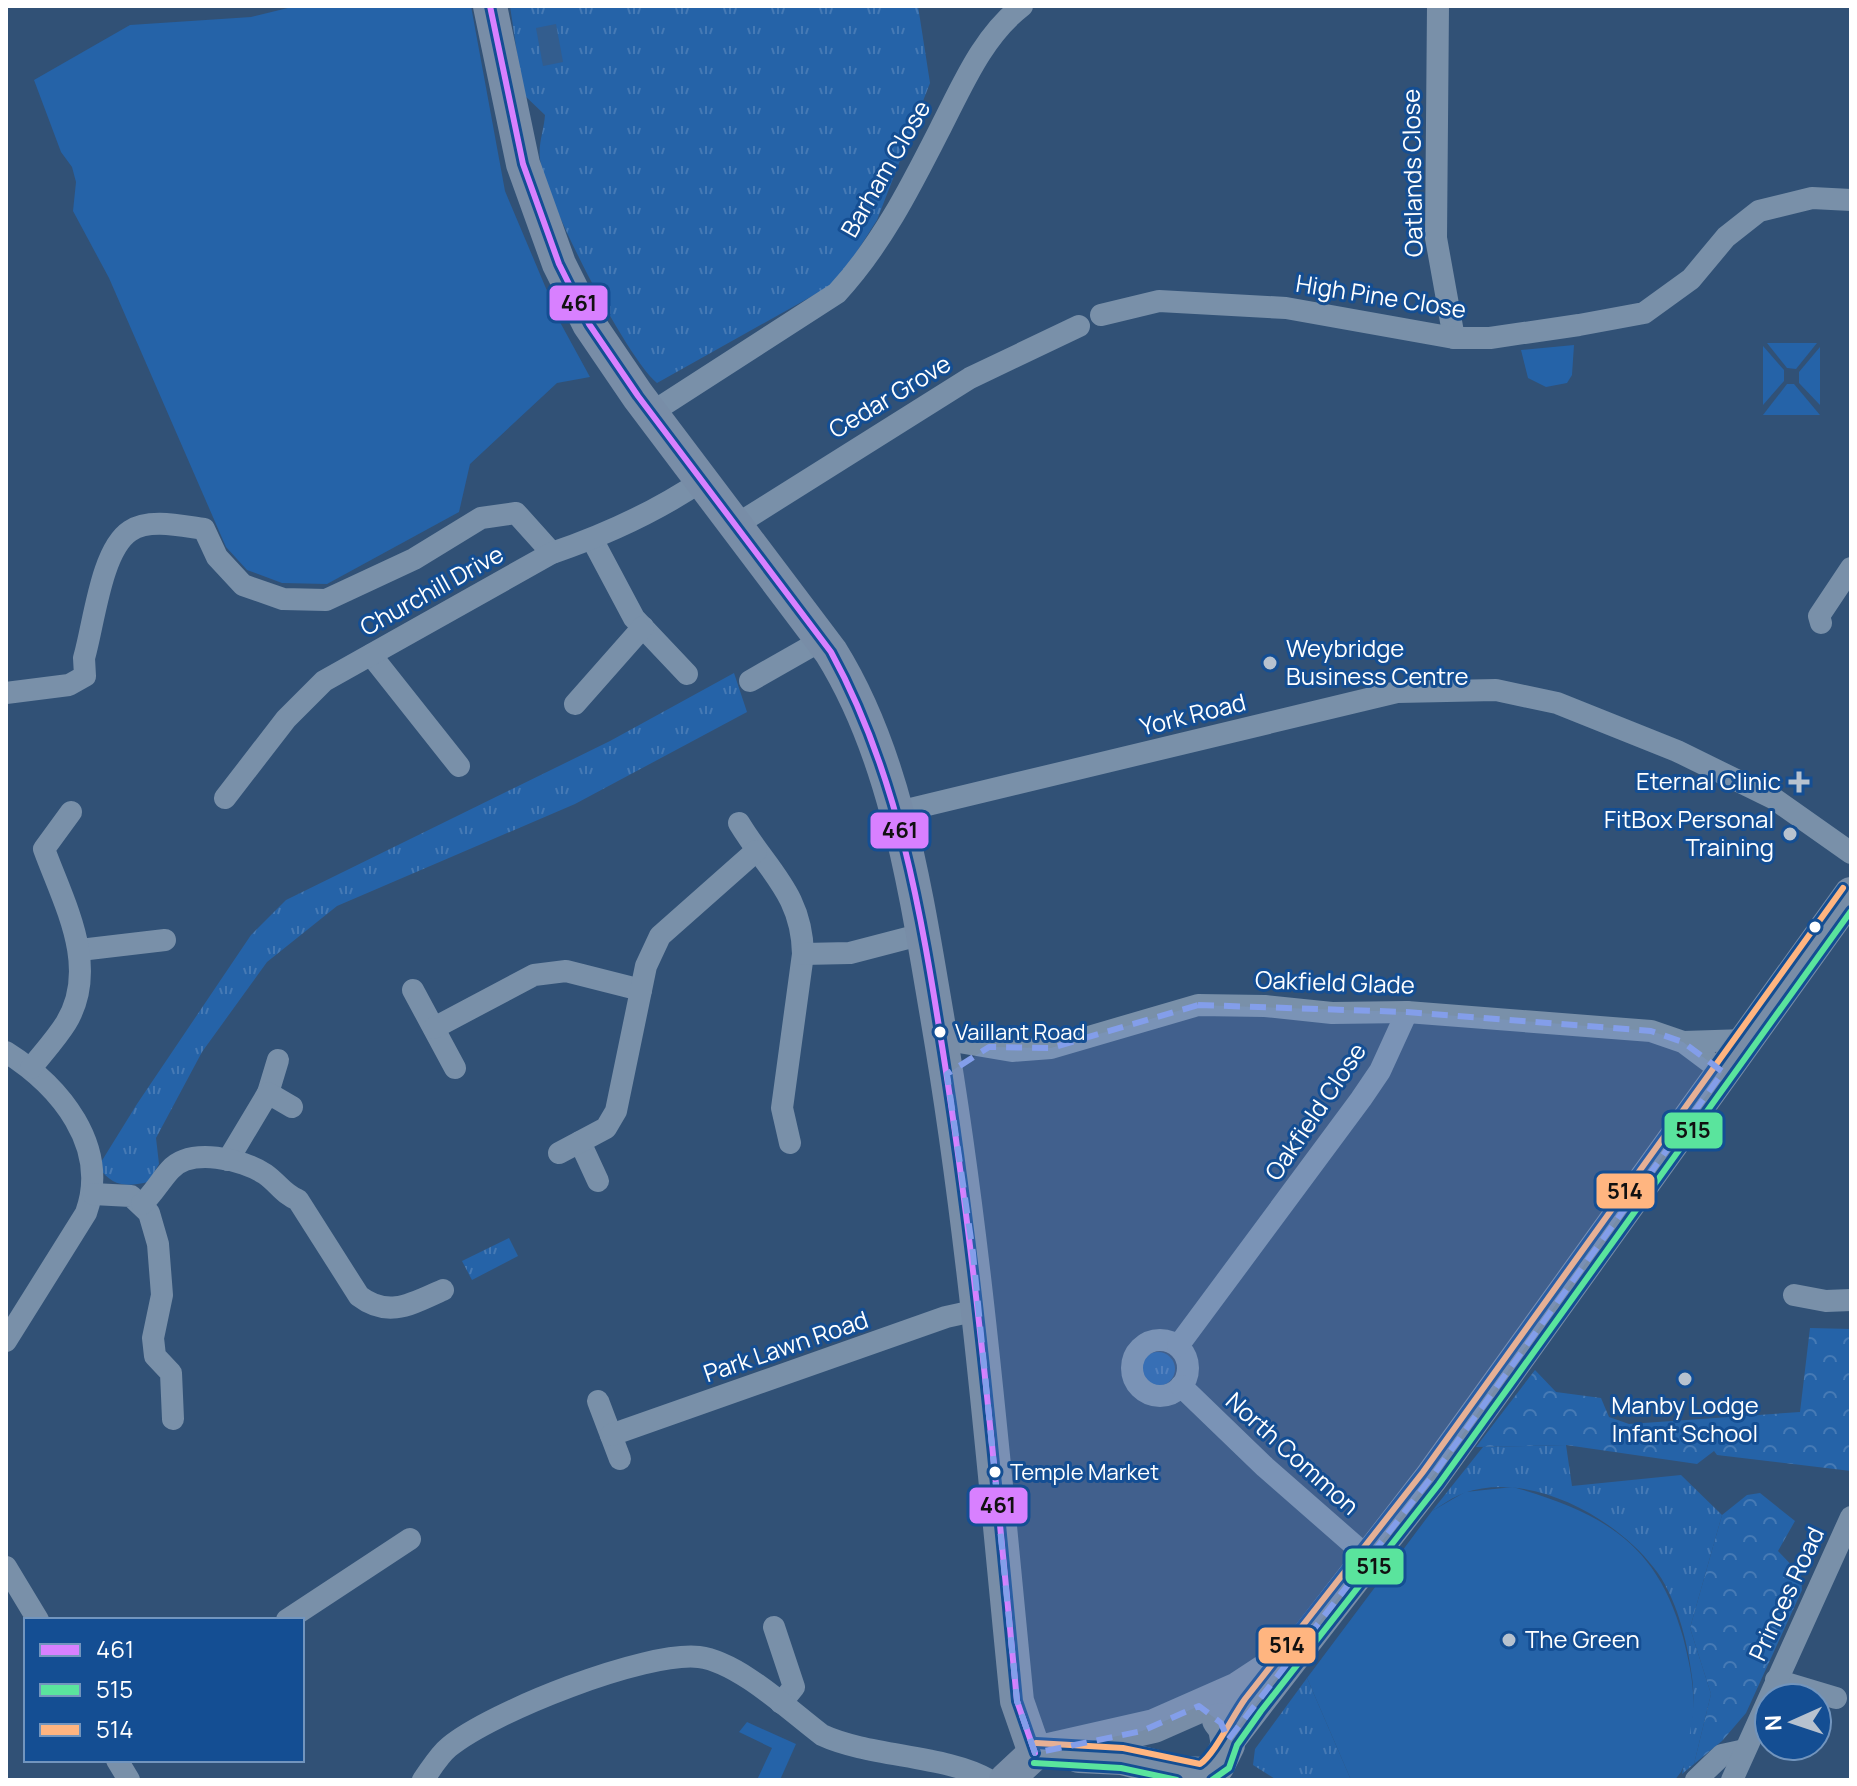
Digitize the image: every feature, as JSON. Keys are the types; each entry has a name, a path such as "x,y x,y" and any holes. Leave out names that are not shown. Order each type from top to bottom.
{"main road":[{"path":"490,6 523,164 559,264 589,324 651,413 822,640 842,670 869,730 894,813 923,934 947,1074 966,1198 1017,1701 1035,1753"},
{"path":"1035,1753 1122,1758 1173,1772 1202,1775 1225,1751 1294,1651 1370,1559 1851,894"},
{"path":"1006,1780 1035,1753 1129,1734 1166,1721 1251,1681 1294,1651"},
{"path":"1199,1706 1221,1723 1225,1751"},
{"path":"1166,1721 1165,1748 1173,1772"}],"street":[{"name":"Barham Close","path":"651,413 837,293 852,277 893,220 977,58 1010,15 1022,6"},
{"name":"Oatlands Close","path":"1438,6 1436,238 1454,338"},
{"name":"High Pine Close","path":"1101,315 1159,301 1286,308 1454,338 1490,338 1644,313 1691,279 1726,237 1759,211 1812,198 1851,200"},
{"name":"Cedar Grove","path":"736,525 970,378 1079,326"},
{"name":"Churchill Drive","path":"225,798 286,719 324,681 552,553 592,539 670,502 703,480"},
{"path":"6,693 69,685 85,676 84,658 111,550 131,529 168,523 204,529 217,557 243,585 283,599 326,600 414,559 481,518 516,513 552,553"},
{"path":"592,539 617,589 643,627 687,674"},
{"path":"1821,623 1819,616 1851,568"},
{"path":"575,704 643,627"},
{"path":"750,681 822,640"},
{"path":"371,655 459,766"},
{"name":"York Road","path":"894,813 1397,692 1496,690 1557,703 1677,751 1773,798 1851,853"},
{"path":"31,1068 67,1021 79,988 80,950 44,849 71,812"},
{"path":"739,823 756,851 789,891 803,928 803,954 782,1108 790,1143"},
{"path":"559,1153 606,1128 616,1111 646,966 660,936 756,851"},
{"path":"803,954 850,953 923,934"},
{"path":"80,950 165,940"},
{"path":"434,1028 534,975 566,971 641,990"},
{"path":"413,990 455,1068"},
{"name":"Oakfield Glade","path":"941,1039 1012,1051 1051,1048 1147,1017 1198,1005 1265,1006 1332,1013 1407,1012 1651,1031 1683,1042 1723,1072"},
{"name":"Oakfield Close","path":"1178,1346 1380,1071 1407,1012"},
{"name":"Oakfield Glade","path":"1683,1042 1746,1040"},
{"path":"947,1074 989,1047"},
{"path":"6,1052 31,1068 73,1115 87,1142 94,1173 93,1194 71,1240 6,1341"},
{"path":"228,1160 268,1093 278,1060"},
{"path":"268,1093 292,1107"},
{"path":"580,1142 598,1181"},
{"path":"142,1204 176,1165 204,1158 228,1160 265,1174 284,1194 298,1200 359,1296 368,1303 384,1309 401,1309 443,1290"},
{"path":"93,1194 131,1196 149,1213 158,1244 162,1295 155,1356 171,1373 174,1383 173,1419"},
{"path":"1794,1295 1826,1301 1851,1300"},
{"name":"Park Lawn Road","path":"611,1435 946,1317 978,1310"},
{"path":"1161,1340 1178,1346 1188,1370 1181,1386 1174,1392 1156,1396 1140,1387 1132,1370 1133,1361 1143,1345 1161,1340"},
{"name":"North Common","path":"1181,1386 1265,1467 1370,1559"},
{"path":"598,1401 620,1459"},
{"name":"Princes Road","path":"1732,1780 1851,1517"},
{"path":"290,1618 410,1539"},
{"path":"1828,1564 1851,1568"},
{"path":"6,1567 37,1618"},
{"path":"774,1627 794,1687 781,1703"},
{"path":"423,1780 448,1747 525,1706 599,1676 663,1661 698,1657 722,1663 781,1703 818,1733 840,1743 941,1765 989,1780"},
{"path":"1776,1680 1836,1698"},
{"path":"1696,1780 1722,1755 1745,1750"},
{"path":"118,1762 129,1780"}],"highlighted area":[{"path":"1198,1005 1407,1012 1651,1031 1683,1042 1723,1072 1434,1474 1228,1740 1221,1723 1199,1706 1142,1731 1035,1753 1017,1701 973,1253 947,1074 989,1047 1051,1048"}],"green space":[{"path":"296,6 471,6 505,191 561,324 590,377 557,383 470,464 459,512 327,584 282,583 247,570 226,547 109,278 73,211 76,182 72,167 61,152 34,80 130,25 251,17"},
{"path":"510,6 918,6 930,83 877,220 851,261 830,286 657,383 608,312 571,241 545,179 540,148 545,115 523,94"},
{"path":"1767,343 1817,343 1796,369 1787,368"},
{"path":"1574,345 1572,375 1567,383 1546,387 1528,378 1521,350"},
{"path":"1763,346 1784,370 1784,381 1763,405"},
{"path":"1820,347 1820,405 1799,383 1799,372"},
{"path":"1787,384 1794,384 1820,415 1763,415"},
{"path":"734,673 747,712 575,804 337,906 267,962 202,1052 156,1138 159,1164 148,1182 120,1184 98,1167 251,935 286,900 610,741"},
{"path":"509,1238 518,1256 472,1280 462,1261"},
{"path":"1810,1328 1851,1329 1851,1471 1717,1455 1714,1451 1697,1464 1566,1445 1476,1447 1535,1370 1556,1392 1601,1398 1609,1417 1629,1424 1800,1412"},
{"path":"1158,1352 1170,1357 1175,1369 1170,1381 1158,1386 1146,1381 1141,1369 1146,1357"},
{"path":"1566,1445 1572,1486 1681,1475 1722,1515 1690,1628 1711,1694 1694,1764 1682,1774 1693,1702 1687,1649 1669,1592 1637,1549 1594,1516 1569,1503 1516,1488 1489,1488 1464,1493 1432,1511 1483,1447"},
{"name":"The Green","path":"1513,1487 1574,1508 1599,1521 1622,1536 1642,1555 1658,1578 1683,1637 1691,1676 1693,1716 1683,1768 1674,1780 1351,1780 1307,1678 1432,1511 1465,1492"},
{"path":"1760,1493 1795,1521 1778,1551 1801,1575 1802,1590 1760,1682 1753,1682 1753,1698 1746,1713 1722,1741 1694,1764 1711,1694 1690,1628 1722,1515 1747,1495"},
{"path":"1307,1678 1351,1780 1277,1780 1253,1765 1255,1749"},
{"path":"747,1722 796,1744 780,1780 757,1780 772,1748 739,1732"}],"shaded area":[{"path":"556,24 563,62 543,66 536,28"}],"transit line":[{"name":"461","path":"490,6 523,164 559,264 589,324 638,396 831,652 854,699 891,796 916,897 943,1052 976,1295 1017,1701 1035,1753"},
{"name":"514","path":"1036,1743 1123,1748 1200,1764 1205,1759 1245,1699 1423,1472 1843,888"},
{"name":"515","path":"1212,1780 1229,1768 1237,1745 1261,1711 1439,1484 1851,911"},
{"name":"515","path":"1034,1763 1121,1768 1177,1780"}],"place":[{"name":"Weybridge Business Centre","path":"1270,663"},
{"name":"Eternal Clinic","path":"1799,782"},
{"name":"FitBox Personal Training","path":"1790,834"},
{"name":"Vaillant Road","path":"940,1032"},
{"name":"Manby Lodge Infant School","path":"1685,1379"},
{"name":"Temple Market","path":"995,1472"},
{"name":"The Green","path":"1509,1640"}]}
